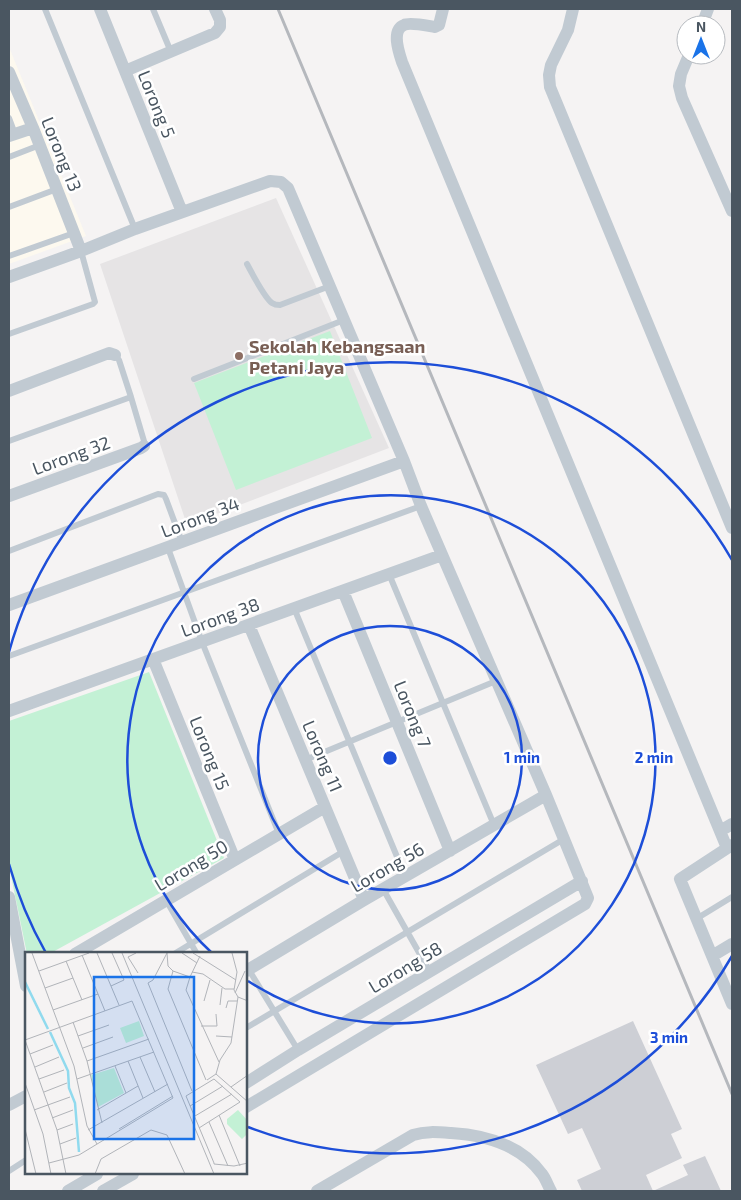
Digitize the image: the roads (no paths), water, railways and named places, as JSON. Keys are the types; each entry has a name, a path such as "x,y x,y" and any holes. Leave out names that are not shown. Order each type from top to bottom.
{"street":[{"name":"Lorong 5","path":"100,9 182,212"},
{"path":"125,71 215,32 220,27 220,20 215,9"},
{"path":"443,9 439,25 435,27 409,24 403,25 398,30 398,48 402,62 720,832 730,847 680,879 731,997"},
{"path":"573,9 568,30 551,65 549,75 550,87 732,528"},
{"path":"685,65 679,86 682,98 732,211"},
{"name":"Lorong 13","path":"9,72 81,251"},
{"path":"12,135 33,128"},
{"path":"9,277 135,229 270,181 281,182 288,188 588,898 585,904 248,1106"},
{"path":"9,391 109,353 115,355"},
{"name":"Lorong 32","path":"9,496 144,446"},
{"name":"Lorong 34","path":"9,606 404,461"},
{"name":"Lorong 38","path":"9,711 442,555"},
{"name":"Lorong 7","path":"343,591 450,851"},
{"name":"Lorong 11","path":"249,625 364,900"},
{"name":"Lorong 15","path":"153,659 235,860"},
{"name":"Lorong 56","path":"248,970 364,900 546,795"},
{"name":"Lorong 50","path":"78,952 325,807"},
{"path":"720,832 732,824"},
{"name":"Lorong 58","path":"248,1082 582,881"},
{"path":"9,897 11,923 25,980"},
{"path":"712,956 732,944"},
{"path":"9,1105 25,1097"},
{"path":"317,1191 413,1135 423,1132 466,1134 498,1141 525,1156 543,1174 551,1191"},
{"path":"76,1189 96,1175"},
{"path":"103,1191 131,1175"}],"lane":[{"path":"45,9 135,229"},
{"path":"153,9 171,52"},
{"path":"9,118 12,135"},
{"path":"9,157 40,146"},
{"path":"9,207 57,189"},
{"path":"9,256 74,233"},
{"path":"9,334 96,302 81,251"},
{"path":"247,264 271,303 275,305 280,305 330,286"},
{"path":"194,379 344,320"},
{"path":"115,355 119,360 132,397 144,446"},
{"path":"9,441 132,397"},
{"path":"9,551 158,494 164,495 182,542"},
{"path":"9,656 421,506"},
{"path":"168,548 202,642 279,834"},
{"path":"389,574 494,826"},
{"path":"294,608 405,876"},
{"path":"305,760 496,681"},
{"path":"248,1027 564,839"},
{"path":"177,952 344,852"},
{"path":"383,889 430,972"},
{"path":"696,919 732,897"},
{"path":"166,900 197,952"},
{"path":"248,972 298,1050"},
{"path":"9,1171 25,1161"}],"railway":[{"path":"278,9 732,1094"}],"place":[{"name":"Sekolah Kebangsaan Petani Jaya","path":"239,356"}]}
